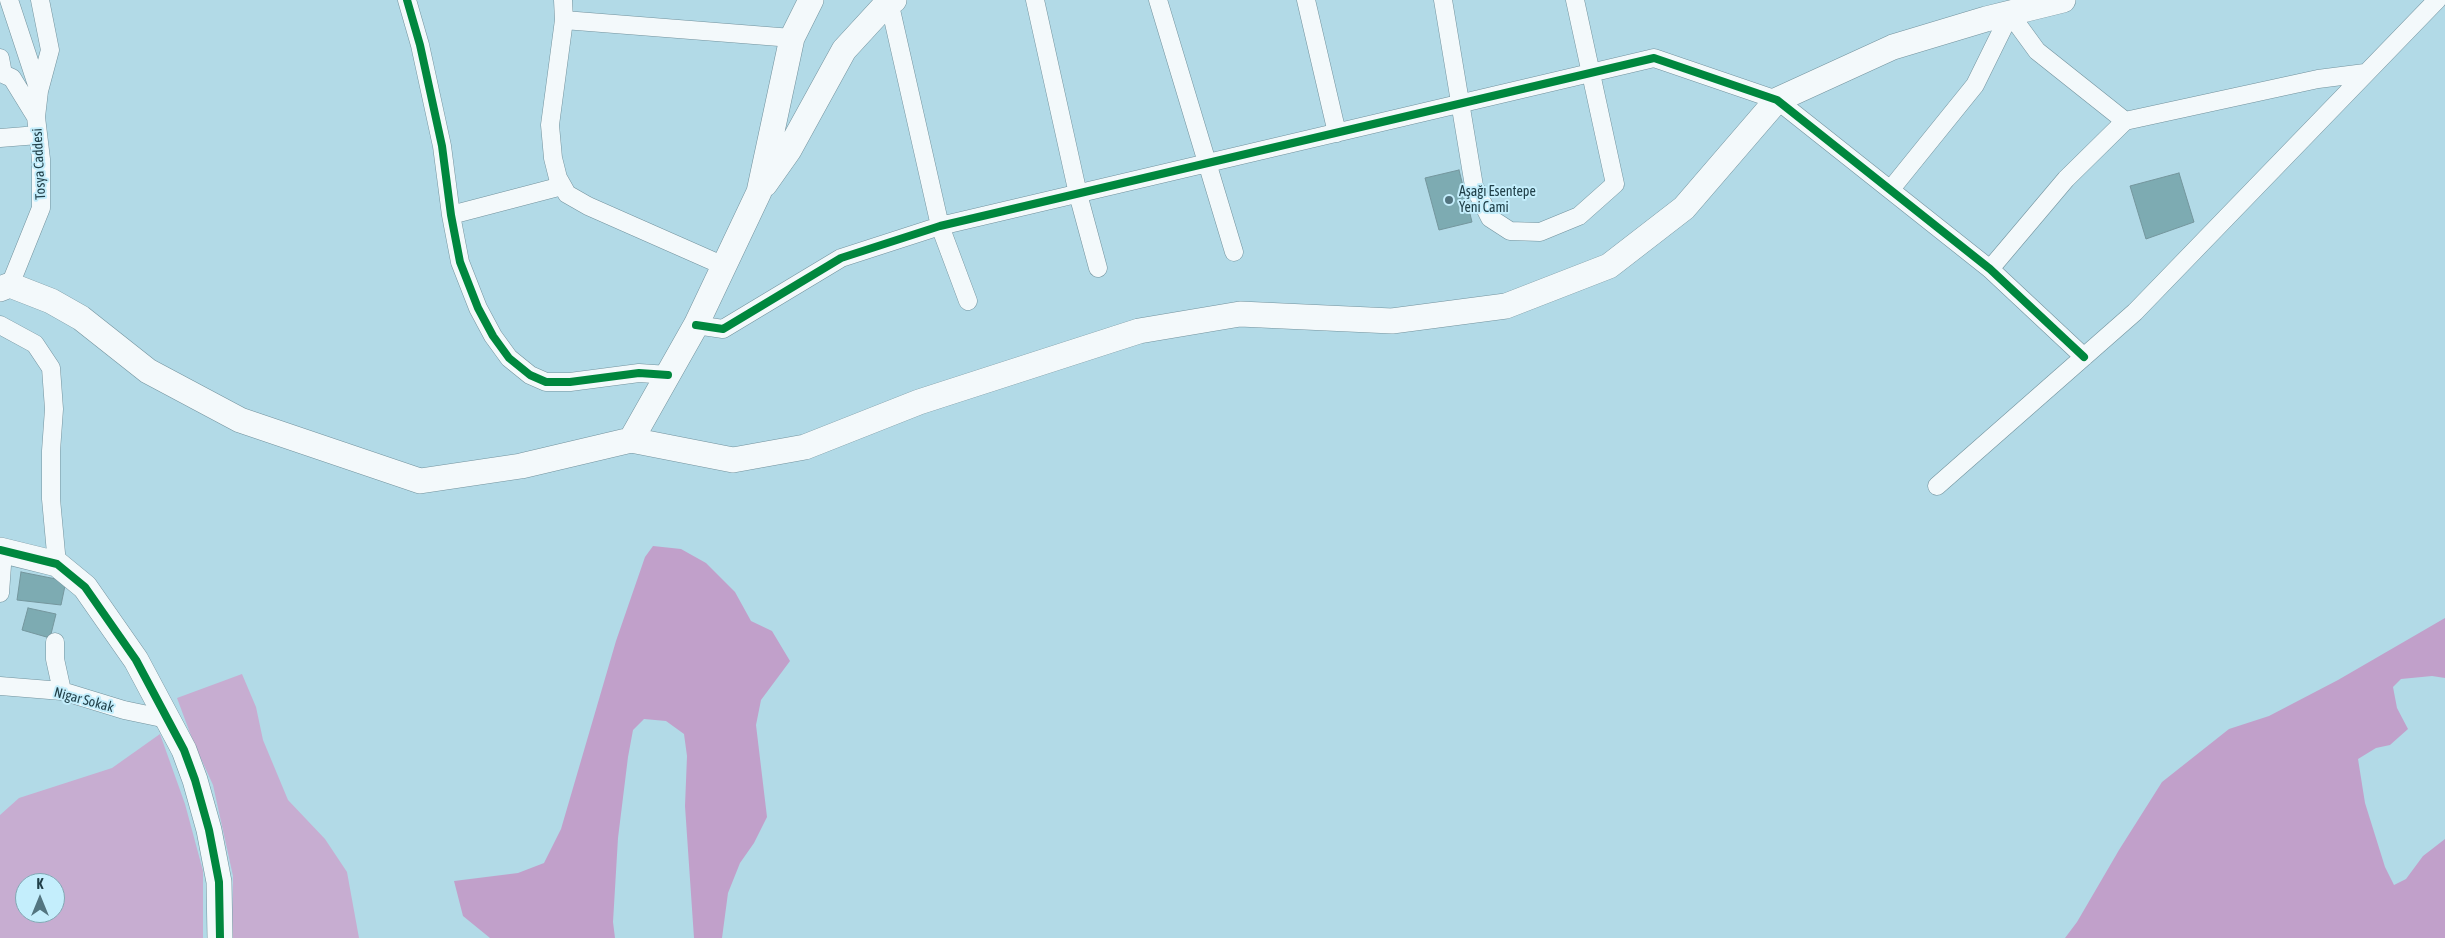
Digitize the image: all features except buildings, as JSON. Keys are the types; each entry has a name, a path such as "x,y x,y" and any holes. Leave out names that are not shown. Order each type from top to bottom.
{"main road":[{"path":"759,192 792,38 811,0"},
{"path":"5,287 51,301 81,318 148,372 240,420 420,481 521,466 631,440 732,460 805,447 919,402 1139,330 1240,314 1392,321 1506,306 1609,266 1684,208 1777,100 1893,48 2063,0"},
{"path":"631,440 696,325 759,192 789,150 844,50 891,1"},
{"path":"2,551 57,564 85,587 136,660 184,750 209,830 218,882 220,938"}],"street":[{"path":"10,0 39,91"},
{"path":"36,116 39,91 50,50 40,0"},
{"path":"407,0 420,45 442,146 451,216 460,262 478,308 493,336 509,358 530,375 546,382 570,382 639,373 668,375"},
{"path":"563,0 564,20 550,125 553,158 562,186 567,194 588,206 724,266"},
{"path":"1035,0 1078,194 1098,268"},
{"path":"1158,0 1234,252"},
{"path":"1306,0 1337,133"},
{"path":"1443,0 1462,104 1474,186 1490,218 1510,231 1540,232 1579,216 1615,184 1593,73 1575,0"},
{"path":"1936,486 2135,312 2437,0"},
{"path":"891,1 940,226 968,301"},
{"path":"1891,189 1975,85 2010,14 2037,51 2125,121"},
{"path":"564,20 792,38"},
{"path":"696,325 723,329 841,258 940,226 1654,58 1777,100 1990,269 2084,357"},
{"path":"1,69 12,78 36,116"},
{"path":"1990,269 2066,179 2125,121 2318,79 2366,73"},
{"name":"Tosya Caddesi","path":"5,287 41,208 41,159 36,116"},
{"path":"0,138 38,135"},
{"path":"451,216 562,186"},
{"path":"0,325 35,344 51,368 54,409 51,451 51,499 57,564"},
{"path":"0,593 2,551"},
{"path":"56,642 55,659 62,691"},
{"name":"Nigar Sokak","path":"0,686 62,691 124,710 168,719"}],"shaded area":[{"path":"653,546 681,549 706,563 735,592 751,621 772,631 790,661 761,700 756,725 767,817 754,843 740,863 728,893 722,938 694,938 685,806 687,756 684,734 666,721 644,719 633,730 628,757 618,838 613,922 615,938 490,938 463,916 454,881 518,873 544,863 561,829 616,641 645,557"},
{"path":"2445,618 2445,678 2432,676 2401,679 2393,687 2397,708 2408,729 2390,745 2376,748 2358,759 2365,803 2385,867 2394,885 2406,879 2423,856 2445,839 2445,938 2065,938 2077,922 2162,782 2229,729 2269,716 2338,680"},
{"path":"242,674 256,707 263,740 288,800 325,839 347,872 359,938 232,938 233,876 213,785 193,741 177,698"},
{"path":"160,734 185,804 203,871 203,938 0,938 0,815 19,798 112,768"}],"cycle path":[{"path":"407,0 420,45 442,146 451,215 460,262 478,308 493,336 509,358 530,375 546,382 570,382 639,373 668,375"},
{"path":"696,325 723,329 841,258 940,226 1654,58 1777,100 1990,269 2084,357"},
{"path":"0,550 57,564 85,587 136,660 184,750 195,780 209,830 219,882 220,938"}],"place":[{"name":"Aşağı Esentepe Yeni Cami","path":"1449,200"}]}
